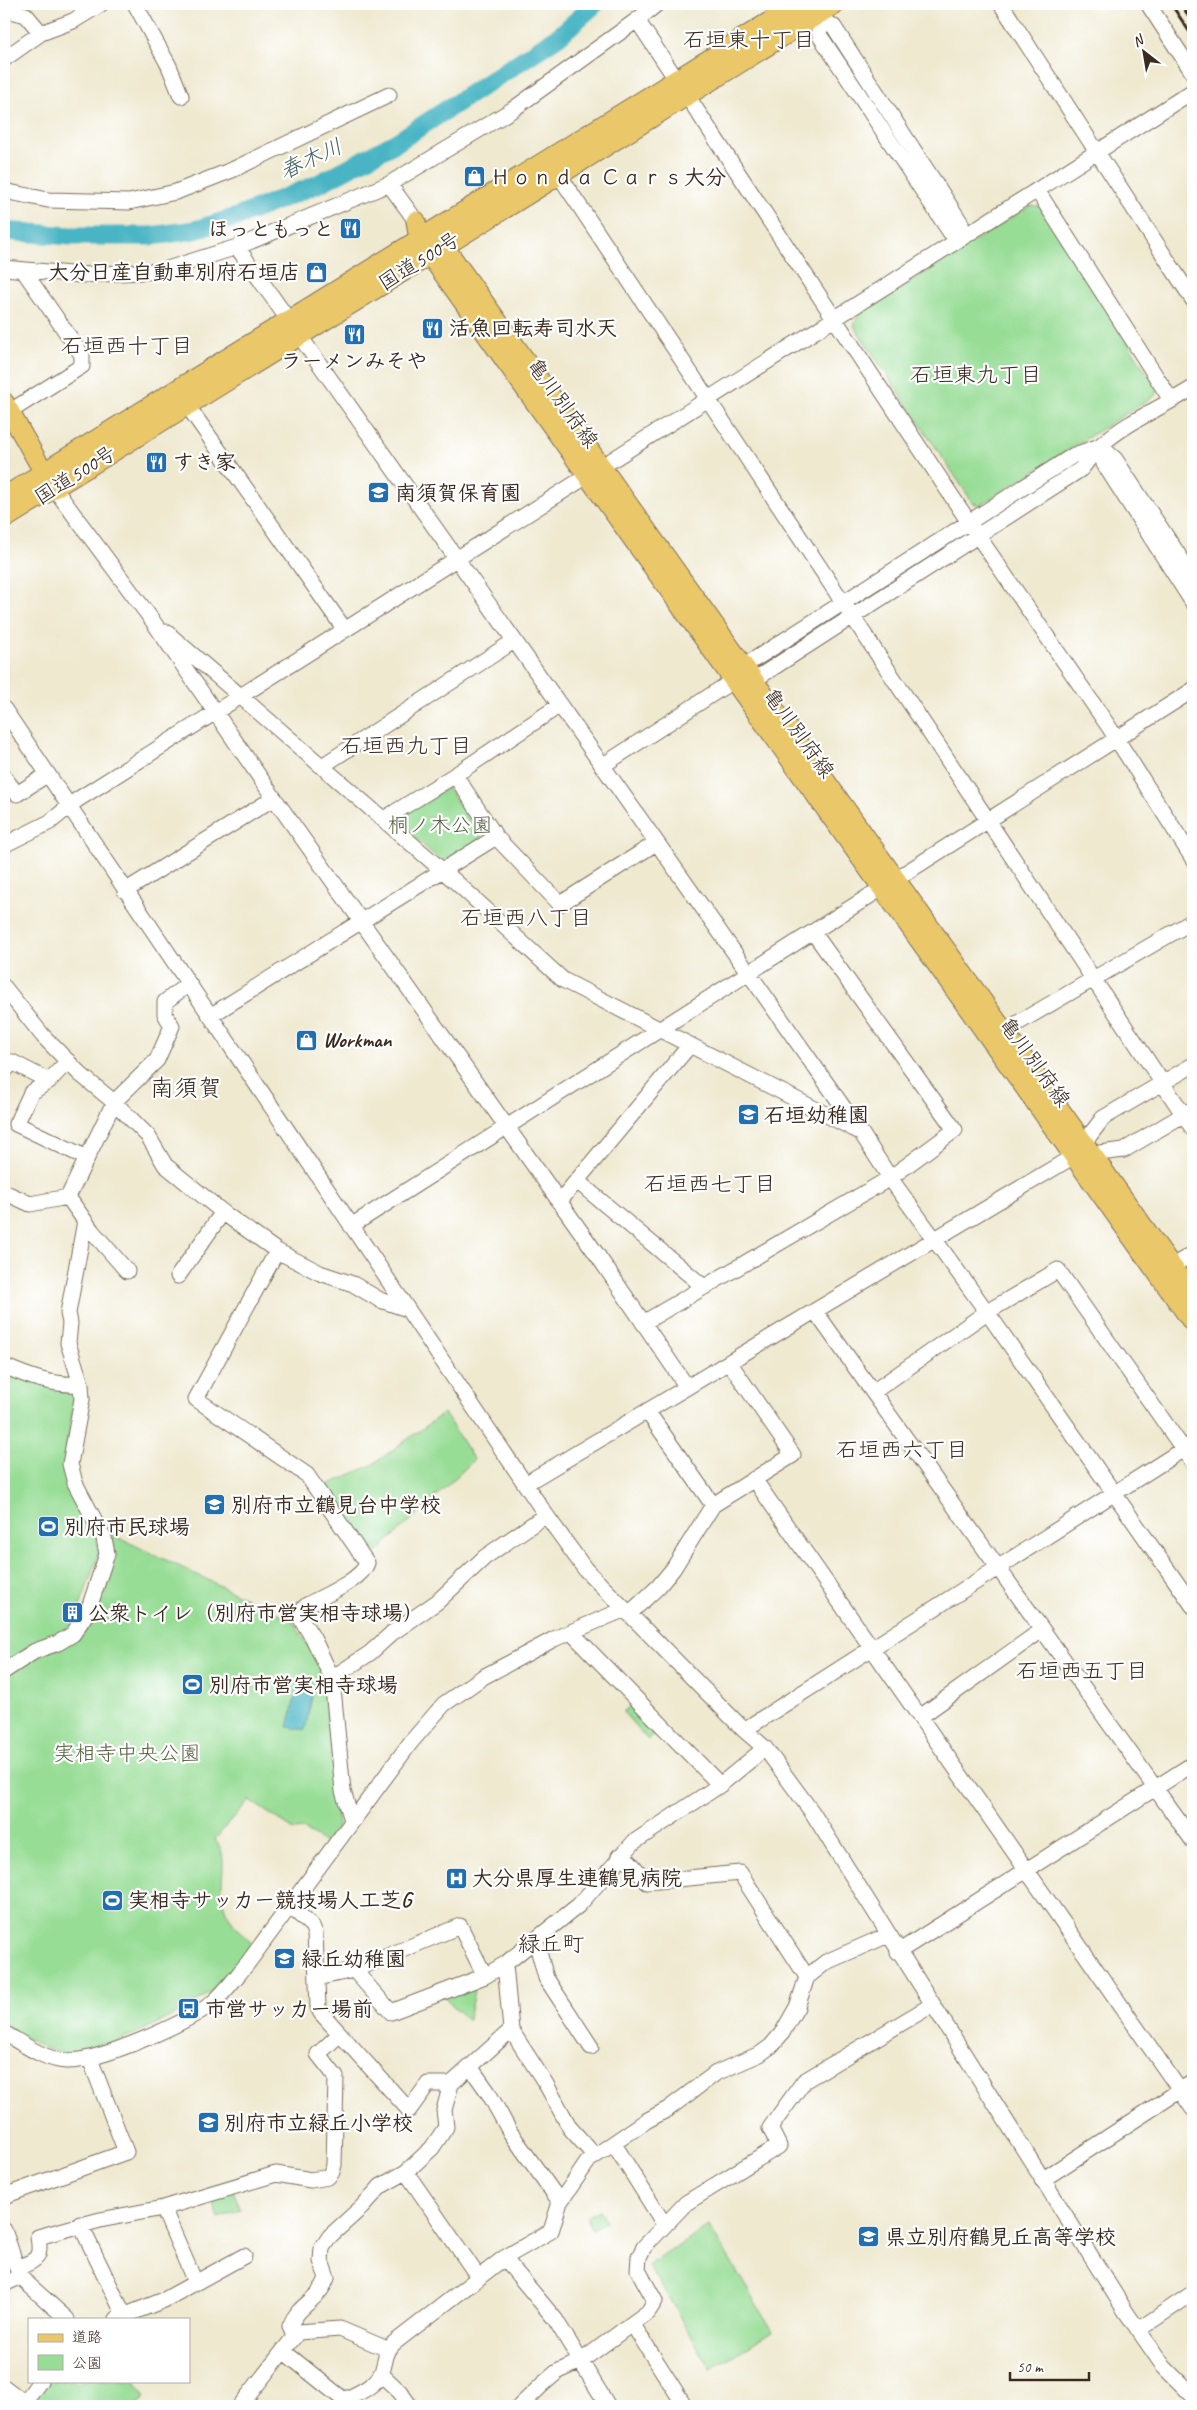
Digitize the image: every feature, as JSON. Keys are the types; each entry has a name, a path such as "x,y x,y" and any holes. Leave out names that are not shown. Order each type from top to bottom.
{"highway":[{"name":"国道500号","path":"681,88 765,26 817,6"},
{"name":"国道500号","path":"4,498 49,481 187,405 294,329 428,238 553,167 817,6"},
{"name":"国道500号","path":"4,518 49,481 294,329"}],"main road":[{"name":"亀川別府線","path":"428,238 744,675 889,884 1083,1151 1193,1296"},
{"path":"6,407 49,481"},
{"name":"亀川別府線","path":"889,884 1004,1031 1193,1323"}],"street":[{"path":"4,59 42,33 73,21 101,4"},
{"path":"135,4 169,66 181,96"},
{"path":"4,268 81,275 161,271 237,247 389,184 512,110 657,4"},
{"path":"1000,4 1193,300"},
{"path":"1148,4 1193,73"},
{"path":"817,6 834,27 961,223 962,238"},
{"path":"4,9 26,15 42,33"},
{"path":"637,20 978,536 1116,739 1193,859"},
{"path":"4,845 50,822 69,806 215,712 1193,91"},
{"path":"4,191 48,200 129,202 176,192 232,170 389,96"},
{"path":"553,167 1163,1084 1188,1112 1193,1129"},
{"path":"389,184 428,238"},
{"path":"1037,190 1171,400"},
{"path":"237,247 860,1131 890,1178 987,1312 1193,1606"},
{"path":"6,407 82,366 82,355 23,270"},
{"path":"602,766 744,675 843,603 1074,455 1100,446 1193,388"},
{"path":"187,405 345,630"},
{"path":"744,675 852,617 978,536 1081,469 1100,446"},
{"path":"1100,446 1115,459 1193,577"},
{"path":"1100,446 1104,464 1193,603"},
{"path":"49,481 152,620 274,798 688,1387"},
{"path":"152,620 443,870 562,980 860,1131"},
{"path":"322,766 514,641"},
{"path":"351,1226 1193,690"},
{"path":"384,819 455,775 560,705"},
{"path":"4,709 525,1484 585,1569 744,1730 765,1748 812,1812 898,1952 1138,2330 1164,2366 1193,2396"},
{"path":"4,777 17,794 48,774"},
{"path":"455,775 496,837 560,904 656,842"},
{"path":"125,891 274,798"},
{"path":"210,1016 496,837"},
{"path":"1004,1031 1193,921"},
{"path":"643,1323 890,1178 955,1130 813,932"},
{"path":"68,1197 114,1102 157,1060 172,1026 165,1014 165,1002 188,984"},
{"path":"4,987 29,1020 68,1061 114,1102 148,1136 165,1165 223,1212 277,1251 320,1273 353,1284 380,1300 407,1309"},
{"path":"559,1202 690,1045"},
{"path":"68,1061 49,1081 32,1092 16,1124 87,1158"},
{"path":"7,1064 49,1081"},
{"path":"525,1484 1083,1151 1103,1118 1193,1065"},
{"path":"1083,1151 1124,1150 1188,1112"},
{"path":"577,1181 704,1288"},
{"path":"4,1192 30,1204 68,1197"},
{"path":"68,1197 85,1222 127,1271"},
{"path":"178,1276 223,1212"},
{"path":"4,1671 30,1653 58,1643 73,1634 88,1611 105,1561 106,1546 104,1538 75,1483 70,1464 82,1399 81,1384 68,1343 70,1323 68,1313 85,1222"},
{"path":"277,1251 196,1400 307,1474 367,1562 365,1570 356,1577 300,1611 301,1619 313,1638 332,1678 343,1790 352,1820"},
{"path":"1172,1266 1193,1254"},
{"path":"873,1392 987,1312 1058,1270 1188,1446 1193,1463"},
{"path":"815,1311 1193,1841"},
{"path":"4,2033 50,2058 65,2061 90,2059 174,2025 198,2013 212,2002 242,1970 411,1742 444,1704 483,1677 554,1640 626,1612 663,1581 713,1505 793,1455 730,1362"},
{"path":"4,1366 26,1376 59,1385 81,1384"},
{"path":"647,1411 713,1505"},
{"path":"744,1730 1188,1446"},
{"path":"754,1479 1193,2109"},
{"path":"332,1678 370,1653 392,1633 437,1602 485,1557 546,1515"},
{"path":"920,1717 1042,1630"},
{"path":"572,1633 720,1785"},
{"path":"354,1970 390,2012 485,1976 536,1941 578,1905 599,1883 619,1856 634,1842 720,1785 765,1748"},
{"path":"898,1952 1193,1764"},
{"path":"619,1856 630,1862 647,1882 740,1873 807,1977"},
{"path":"290,1906 312,1926 315,1933 318,2007 340,2034 409,2110 428,2084 451,2084"},
{"path":"317,1978 354,1970 460,1926 485,1976"},
{"path":"283,2351 344,2400 364,2390 381,2374 387,2349 504,2258 551,2230 560,2202 589,2160 646,2121 668,2109 716,2073 760,2054 771,2046 797,2007 807,1977 826,1962 888,1935"},
{"path":"536,1941 546,1978 590,2047"},
{"path":"505,1964 512,2030 546,2084 570,2128 595,2156"},
{"path":"520,2406 557,2372 581,2361 633,2325 648,2312 655,2301 638,2270 639,2257 644,2247 686,2203 779,2146 770,2128 804,2081 932,2005"},
{"path":"294,2337 290,2326 295,2313 322,2291 328,2278 321,2261 322,2248 330,2236 362,2207 381,2186 406,2172 432,2148 446,2127 444,2110 451,2084 512,2030"},
{"path":"4,2284 38,2256 41,2251 38,2237 80,2224 163,2208 276,2174 311,2180 328,2177 334,2165 336,2077 318,2054 340,2034"},
{"path":"4,2196 126,2152 90,2059"},
{"path":"471,2068 488,2092 510,2132 560,2202"},
{"path":"1042,2180 1193,2082"},
{"path":"614,2144 664,2224"},
{"path":"406,2172 479,2278"},
{"path":"163,2208 195,2282"},
{"path":"80,2224 120,2317 164,2300 244,2256"},
{"path":"4,2230 18,2272 66,2318"},
{"path":"504,2258 555,2319 608,2406"},
{"path":"1138,2330 1193,2293"},
{"path":"633,2325 686,2406"},
{"path":"240,2406 298,2332 340,2329 387,2349"},
{"path":"381,2374 400,2392 410,2406"},
{"path":"4,2387 25,2405 39,2382"}],"green space":[{"path":"1031,205 1041,207 1156,387 1156,395 980,505 973,503 854,326 858,315"},
{"name":"桐ノ木公園","path":"448,788 482,838 442,862 394,819"},
{"name":"別府市民球場","path":"4,1370 76,1387 66,1454 96,1534 99,1554 75,1620 64,1633 24,1649 4,1663"},
{"path":"444,1413 474,1460 374,1555 353,1534 321,1488 372,1465"},
{"name":"実相寺中央公園","path":"111,1534 292,1620 316,1658 323,1677 338,1826 325,1843 304,1829 294,1830 249,1800 215,1839 223,1858 222,1892 224,1907 235,1926 251,1942 244,1954 211,1991 162,2021 117,2041 76,2053 62,2053 39,2045 4,2025 4,1677 36,1657 77,1639 85,1631 100,1598 114,1553"},
{"path":"632,1704 657,1732 648,1740 623,1712"},
{"path":"475,1985 468,2021 444,1997"},
{"path":"233,2190 241,2210 218,2218 211,2198"},
{"path":"599,2210 606,2222 593,2229 586,2217"},
{"path":"709,2226 773,2331 711,2369 649,2265"},
{"path":"45,2382 135,2382 145,2398 134,2406 39,2406 32,2401"}],"water":[{"path":"297,1688 313,1692 305,1730 288,1727"}],"waterway":[{"name":"春木川","path":"4,231 71,236 151,236 195,230 237,217 318,184 397,142 559,36 595,4"}],"railway":[{"path":"1171,4 1193,37"},
{"path":"1181,4 1193,23"}],"place":[{"name":"Ｈｏｎｄａ Ｃａｒｓ大分","path":"474,177"},
{"name":"ほっともっと","path":"350,229"},
{"name":"大分日産自動車別府石垣店","path":"316,272"},
{"name":"活魚回転寿司水天","path":"433,328"},
{"name":"ラーメンみそや","path":"354,334"},
{"name":"すき家","path":"157,462"},
{"name":"南須賀保育園","path":"379,493"},
{"name":"Workman","path":"307,1040"},
{"name":"石垣幼稚園","path":"748,1115"},
{"name":"別府市立鶴見台中学校","path":"215,1505"},
{"name":"別府市民球場","path":"48,1527"},
{"name":"公衆トイレ（別府市営実相寺球場）","path":"72,1613"},
{"name":"別府市営実相寺球場","path":"193,1685"},
{"name":"大分県厚生連鶴見病院","path":"456,1878"},
{"name":"実相寺サッカー競技場人工芝G","path":"112,1900"},
{"name":"緑丘幼稚園","path":"285,1959"},
{"name":"市営サッカー場前","path":"189,2009"},
{"name":"別府市立緑丘小学校","path":"208,2123"},
{"name":"県立別府鶴見丘高等学校","path":"869,2237"}],"district":[{"name":"石垣東十丁目","path":"749,40"},
{"name":"石垣西十丁目","path":"127,346"},
{"name":"石垣東九丁目","path":"976,375"},
{"name":"石垣西九丁目","path":"406,746"},
{"name":"石垣西八丁目","path":"526,918"},
{"name":"南須賀","path":"186,1088"},
{"name":"石垣西七丁目","path":"710,1184"},
{"name":"石垣西六丁目","path":"902,1450"},
{"name":"石垣西五丁目","path":"1082,1671"},
{"name":"緑丘町","path":"551,1944"}]}
